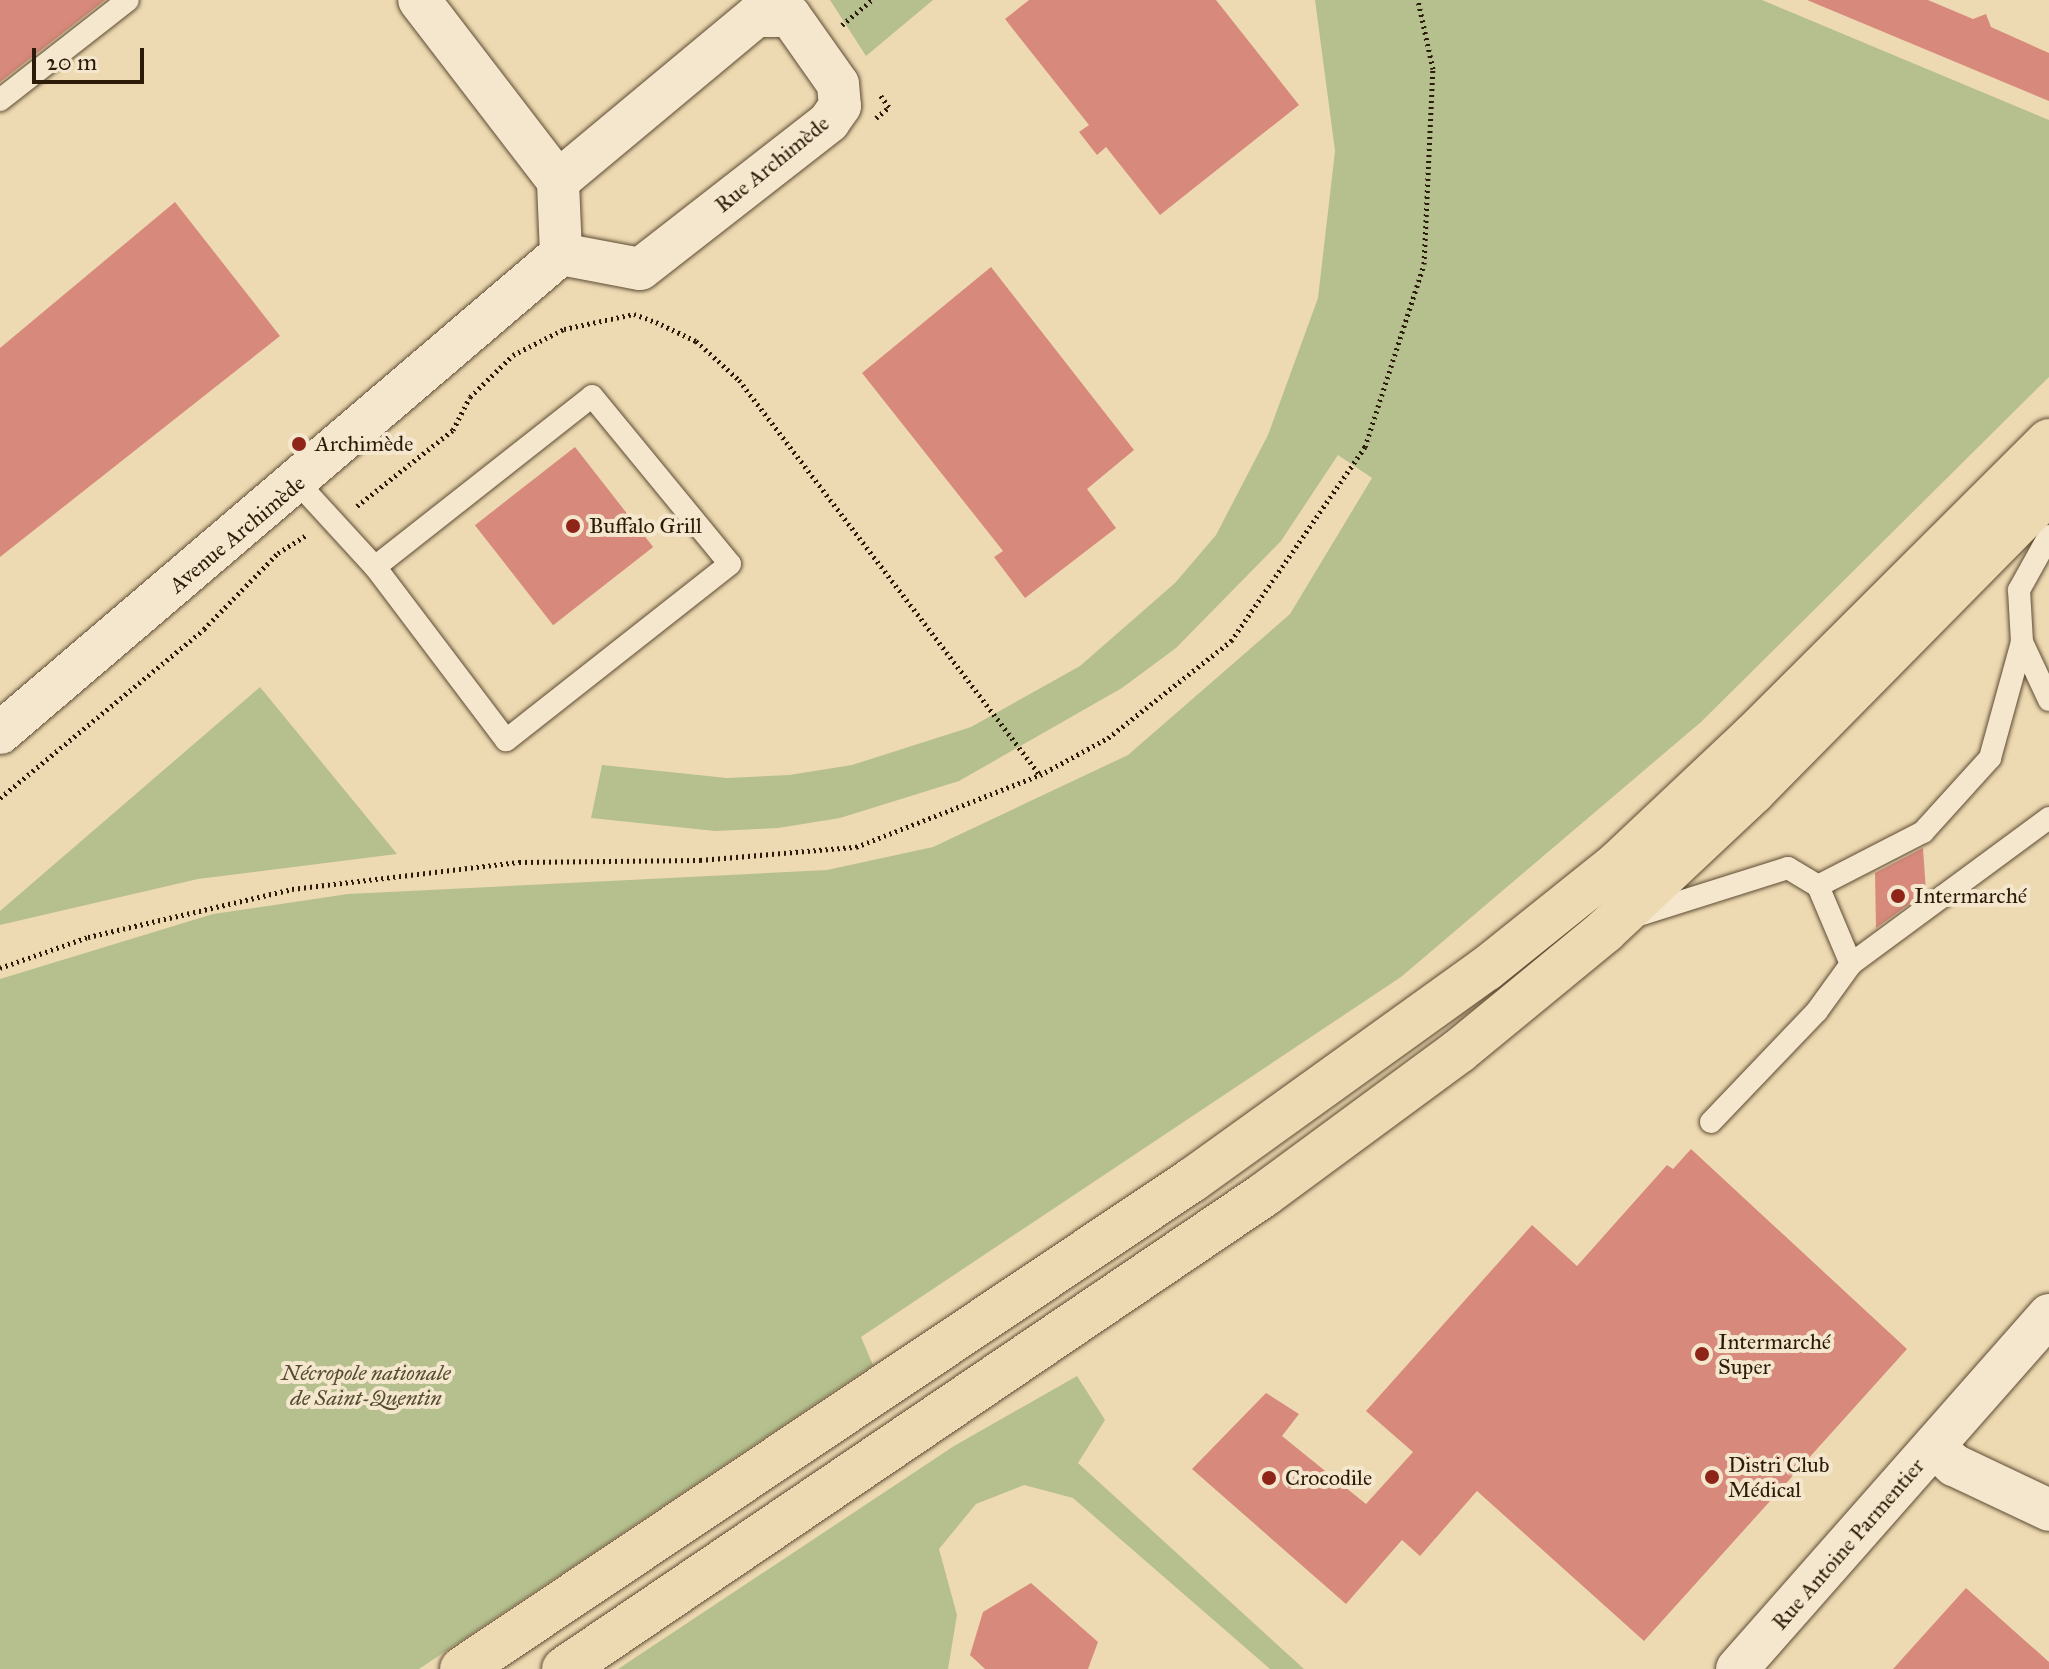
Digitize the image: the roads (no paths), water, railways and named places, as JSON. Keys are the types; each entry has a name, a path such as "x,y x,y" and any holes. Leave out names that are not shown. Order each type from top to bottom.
{"main road":[{"path":"462,1669 1192,1180 1486,969 1674,811 2049,441"},
{"path":"564,1669 1351,1134 1605,931 2049,492"}],"street":[{"path":"419,0 558,181 561,254"},
{"name":"Rue Archimède","path":"558,181 750,8 790,16 838,84 840,106 829,122 640,269 561,254"},
{"name":"Avenue Archimède","path":"0,733 298,483 561,254"},
{"path":"1934,1446 2049,1315"},
{"name":"Rue Antoine Parmentier","path":"1737,1669 1934,1446 1954,1465 2049,1510"}],"lane":[{"path":"0,100 128,0"},
{"path":"298,483 375,567 506,740 730,564 592,396 375,567"},
{"path":"1818,886 1923,832 1990,758 2022,642 2019,590 2049,536"},
{"path":"2022,642 2049,700"},
{"path":"1711,1122 1817,1011 1851,964 2049,818"},
{"path":"1605,931 1680,897 1788,868 1818,886 1851,964"}],"place":[{"name":"Archimède","path":"299,444"},
{"name":"Buffalo Grill","path":"573,526"},
{"name":"Intermarché","path":"1898,896"},
{"name":"Intermarché Super","path":"1702,1354"},
{"name":"Distri Club Médical","path":"1712,1477"},
{"name":"Crocodile","path":"1269,1478"}],"park label":[{"name":"Nécropole nationale de Saint-Quentin","path":"366,1384"}]}
